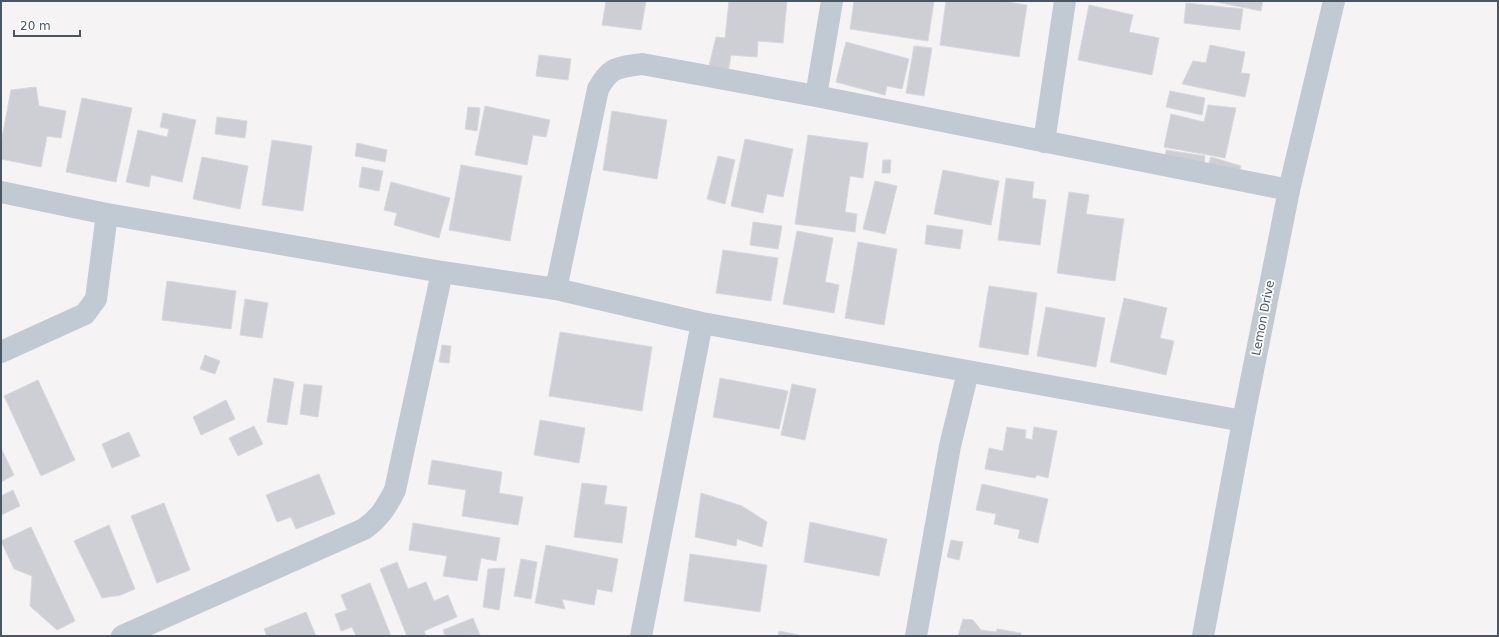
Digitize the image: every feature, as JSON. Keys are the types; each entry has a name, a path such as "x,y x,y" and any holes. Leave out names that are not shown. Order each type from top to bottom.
{"street":[{"path":"816,96 832,1"},
{"path":"1044,142 1065,1"},
{"name":"Lemon Drive","path":"1203,636 1242,421 1289,190 1334,1"},
{"path":"556,289 598,90 606,74 620,67 642,64 816,96 1289,190"},
{"path":"1,192 107,214 442,272 556,289 702,323 1242,421"},
{"path":"1,352 85,314 90,309 96,299 107,214"},
{"path":"122,636 159,629 364,529 375,522 386,509 395,490 442,272"},
{"path":"641,636 702,323"},
{"path":"916,636 950,446 968,372"}],"building":[{"path":"606,1 646,1 641,30 602,25"},
{"path":"729,1 787,1 783,43 758,41 757,57 731,55 728,73 708,70 716,37 725,38"},
{"path":"854,1 934,1 928,41 850,29"},
{"path":"946,1 1001,1 1027,5 1019,57 940,45"},
{"path":"1211,1 1263,1 1261,11"},
{"path":"1186,3 1243,9 1240,30 1184,23"},
{"path":"1089,5 1133,15 1129,32 1159,38 1152,75 1078,60"},
{"path":"846,42 909,59 902,89 887,86 885,95 836,82"},
{"path":"1210,45 1245,52 1241,73 1250,74 1245,97 1182,84 1193,61 1206,63"},
{"path":"914,46 932,48 924,96 906,93"},
{"path":"539,55 571,59 568,80 536,76"},
{"path":"36,87 39,106 66,111 61,138 47,136 41,167 1,159 1,143 11,90"},
{"path":"1170,91 1205,98 1202,115 1166,107"},
{"path":"82,98 132,108 116,182 66,172"},
{"path":"1208,105 1236,108 1225,158 1164,147 1171,114 1204,122"},
{"path":"485,106 550,120 546,137 533,135 527,165 475,155"},
{"path":"468,107 480,108 477,131 465,129"},
{"path":"612,111 667,120 657,179 603,170"},
{"path":"163,113 196,120 182,182 151,175 149,187 126,182 138,130 167,137 169,129 160,127"},
{"path":"217,117 247,121 245,138 215,134"},
{"path":"808,135 868,143 863,178 850,176 845,212 857,214 855,232 795,224"},
{"path":"745,139 793,149 783,197 767,194 763,213 731,206"},
{"path":"272,140 312,146 303,211 262,205"},
{"path":"357,143 387,150 385,162 355,156"},
{"path":"1166,150 1205,156 1204,164 1165,159"},
{"path":"718,156 735,160 725,204 707,199"},
{"path":"202,157 248,166 240,209 193,199"},
{"path":"1211,157 1241,166 1238,175 1208,166"},
{"path":"883,160 891,160 890,173 882,173"},
{"path":"461,165 522,176 510,241 449,230"},
{"path":"362,167 383,171 379,191 359,187"},
{"path":"943,170 999,181 991,225 934,214"},
{"path":"1006,178 1034,182 1032,198 1046,200 1040,245 998,240"},
{"path":"875,181 897,186 885,234 863,229"},
{"path":"391,182 450,198 439,238 394,225 397,213 384,210"},
{"path":"1069,192 1089,195 1086,214 1124,219 1115,281 1057,273"},
{"path":"753,222 782,226 778,249 750,245"},
{"path":"927,225 963,230 960,249 925,244"},
{"path":"797,231 833,238 825,282 839,285 834,313 783,304"},
{"path":"858,242 897,249 884,325 845,318"},
{"path":"723,250 778,258 771,301 716,293"},
{"path":"167,281 236,291 231,329 162,320"},
{"path":"989,286 1037,293 1028,355 979,347"},
{"path":"1124,298 1167,308 1160,338 1174,341 1166,375 1110,362"},
{"path":"245,299 268,303 262,338 240,335"},
{"path":"1046,307 1105,318 1096,367 1037,356"},
{"path":"560,332 652,347 642,411 549,396"},
{"path":"442,345 451,346 449,363 439,362"},
{"path":"205,355 220,361 215,374 200,369"},
{"path":"274,378 294,382 287,425 267,422"},
{"path":"720,378 788,391 779,429 713,417"},
{"path":"38,380 75,460 41,476 4,396"},
{"path":"304,384 322,386 318,417 300,414"},
{"path":"792,384 816,389 805,440 781,435"},
{"path":"226,400 235,419 201,435 193,417"},
{"path":"540,420 585,428 579,463 534,455"},
{"path":"254,426 263,444 238,456 229,438"},
{"path":"1007,427 1026,430 1025,438 1032,440 1034,427 1057,431 1048,478 1037,475 1035,478 985,469 989,448 1003,451"},
{"path":"129,432 140,456 112,468 102,444"},
{"path":"1,448 14,475 1,482"},
{"path":"432,460 502,472 499,493 523,497 518,525 462,516 466,490 428,484"},
{"path":"319,474 335,514 296,529 291,517 277,522 266,495"},
{"path":"582,483 607,486 604,504 627,507 622,543 574,537"},
{"path":"982,484 1048,499 1038,543 1018,538 1020,530 994,524 996,514 976,510"},
{"path":"13,490 20,506 1,515 1,496"},
{"path":"701,493 742,506 767,522 762,547 737,539 736,546 695,537"},
{"path":"164,503 190,570 157,583 131,516"},
{"path":"810,522 887,539 879,576 804,562"},
{"path":"413,523 500,538 496,561 481,558 477,581 443,576 447,556 409,550"},
{"path":"109,525 135,589 121,595 102,598 74,541"},
{"path":"31,527 75,621 57,630 30,606 32,576 14,569 1,541"},
{"path":"951,540 963,542 959,560 947,557"},
{"path":"546,545 618,559 612,592 597,589 594,605 562,599 565,609 535,603"},
{"path":"690,554 767,565 760,612 684,601"},
{"path":"521,559 537,562 531,599 514,596"},
{"path":"397,562 408,589 426,582 434,601 448,595 457,617 424,631 426,636 407,636 380,569"},
{"path":"505,568 499,610 483,607 488,569"},
{"path":"370,583 391,636 356,636 352,627 341,631 335,614 347,610 341,595"},
{"path":"306,612 316,636 267,636 264,629"},
{"path":"473,618 480,635 445,636 443,630"},
{"path":"963,619 973,620 981,630 996,632 997,629 1021,633 1021,636 958,636"},
{"path":"779,631 803,636 778,636"}]}
